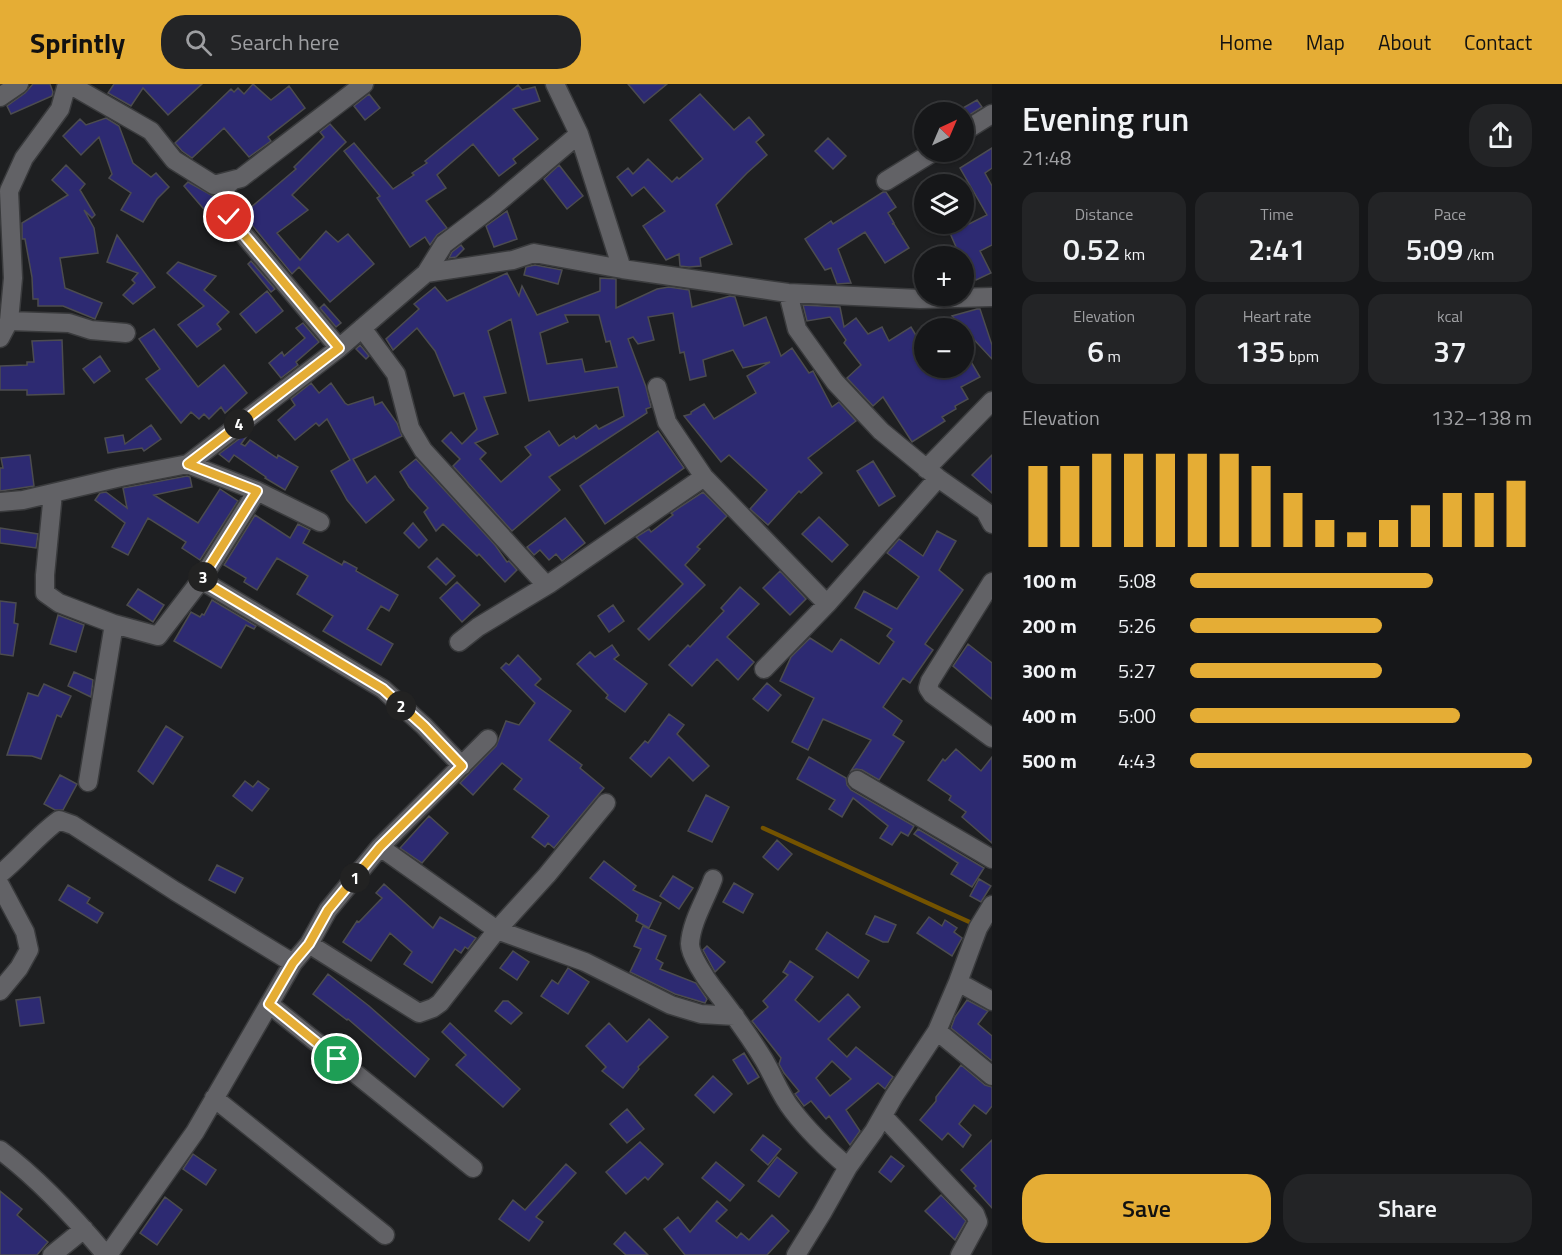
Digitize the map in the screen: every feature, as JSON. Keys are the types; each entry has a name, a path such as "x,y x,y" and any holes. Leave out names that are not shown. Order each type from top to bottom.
{"street":[{"path":"0,97 19,84"},
{"path":"0,338 9,321 14,278 4,193 24,158 60,110 68,84 151,131 174,160 214,185 241,178 364,84"},
{"path":"555,84 579,134 622,269"},
{"path":"974,125 992,114"},
{"path":"0,502 188,464 339,348 426,273 444,244 495,205 579,134"},
{"path":"886,181 917,162"},
{"path":"231,182 225,187 229,217 339,348"},
{"path":"426,273 513,260 534,253 622,269 788,293 920,299 992,297"},
{"path":"788,293 797,328 835,382 881,430 932,473 985,511 992,524"},
{"path":"9,321 69,323 91,330 126,333"},
{"path":"362,328 396,374 410,428 423,450 546,585"},
{"path":"657,387 668,422 705,477 826,604"},
{"path":"764,669 826,604 992,401"},
{"path":"188,464 257,491 320,522"},
{"path":"459,642 705,477"},
{"path":"53,493 45,593 59,603 114,624 158,636 201,580 257,491"},
{"path":"201,580 383,689 424,726 462,766"},
{"path":"992,582 930,681 928,688 932,694 992,738"},
{"path":"88,782 114,624"},
{"path":"0,1150 24,1168 107,1255 195,1132 293,963 309,944 328,910 380,847 488,739"},
{"path":"857,780 992,859"},
{"path":"309,944 419,1013 433,1008 440,1003 497,930 547,875 606,803"},
{"path":"0,874 16,862 41,833 59,820 73,825 293,963"},
{"path":"380,847 497,930 585,962 671,1005 712,1016 735,1016"},
{"path":"713,879 695,926 690,943 691,951 706,980 735,1016 763,1059 778,1091 793,1112 826,1148 848,1167"},
{"path":"0,885 25,932 29,950 19,968 0,991"},
{"path":"796,1255 848,1167 874,1131 937,1031 978,928 992,905"},
{"path":"958,982 992,1001"},
{"path":"269,1004 473,1168"},
{"path":"937,1031 992,1076"},
{"path":"214,1098 385,1235"},
{"path":"883,1116 975,1214 978,1222 960,1255"},
{"path":"52,1255 84,1229"}],"building":[{"path":"33,84 50,84 52,96 11,114 7,106"},
{"path":"114,84 202,84 168,115 143,88 131,106 108,93"},
{"path":"253,84 271,100 289,86 305,108 268,137 271,141 249,157 224,128 192,158 175,143 231,89 234,92 238,88 244,94"},
{"path":"628,84 667,84 644,103"},
{"path":"518,85 522,90 535,87 540,101 513,109 538,139 513,159 516,163 499,176 473,144 437,175 446,188 426,201 447,228 437,235 430,245 425,237 410,247 377,198 380,196 344,151 354,143 393,189 414,175 412,173 427,163 425,161"},
{"path":"369,94 380,108 365,120 354,106"},
{"path":"700,94 734,130 749,117 764,135 756,142 767,155 716,205 732,244 700,258 701,266 689,267 680,266 679,254 666,260 643,226 665,211 644,187 632,196 617,177 628,168 633,174 648,159 672,182 703,159 670,120"},
{"path":"977,100 982,107 974,112 974,102"},
{"path":"106,118 119,126 133,163 151,177 156,173 169,187 157,199 143,222 121,210 131,193 109,178 112,174 99,137 81,155 63,136 80,119 86,125"},
{"path":"330,124 346,142 292,195 308,210 277,233 300,260 326,231 338,242 348,234 374,264 330,302 299,267 292,274 243,214 296,169 294,167 324,137 320,132"},
{"path":"828,138 846,156 833,169 815,151"},
{"path":"992,148 992,168 985,173 992,186 992,245 980,251 991,273 976,280 974,246 956,246 950,234 974,234 974,222 987,215 974,192 974,174 963,174 960,168 974,162 974,159"},
{"path":"66,165 85,184 80,190 95,215 92,218 84,210 94,228 98,253 60,258 65,288 102,303 95,319 63,306 38,306 38,299 33,299 32,277 25,239 22,239 22,223 68,195 52,180"},
{"path":"559,165 583,196 567,209 544,179"},
{"path":"188,182 215,197 218,218 214,221 184,186"},
{"path":"886,192 896,207 888,213 894,223 892,224 909,248 885,263 865,232 838,249 851,283 837,284 831,268 825,270 805,239 831,221 833,224"},
{"path":"507,211 517,239 494,247 486,226"},
{"path":"117,235 155,287 133,304 123,295 135,283 132,280 138,273 107,262"},
{"path":"461,245 464,249 456,257 449,258 452,252"},
{"path":"251,261 275,289 271,292 248,264"},
{"path":"178,262 216,276 204,290 229,312 217,324 221,329 197,347 178,325 204,306 167,273"},
{"path":"535,265 562,270 558,284 524,275 526,267"},
{"path":"507,273 519,296 522,286 537,315 600,291 600,278 616,279 616,308 657,289 669,287 689,290 692,307 730,296 735,297 744,326 766,317 781,356 792,348 809,373 813,371 832,407 839,402 856,421 808,458 822,473 801,493 799,491 768,525 750,509 767,490 729,455 721,462 684,416 691,414 704,404 714,419 756,393 747,376 770,362 743,368 733,350 703,360 706,376 690,380 684,352 680,353 673,313 648,317 654,340 638,344 633,337 628,339 651,407 646,409 647,413 549,477 560,490 512,531 453,466 460,459 442,441 451,432 462,444 477,429 464,393 454,396 435,351 417,328 393,350 386,339 419,309 414,304 435,287 447,301","holes":["565,315 599,315 606,342 610,341 617,367 585,372 582,359 547,364 540,333 568,322","511,319 529,401 618,387 624,416 599,429 596,425 576,439 574,436 559,446 549,431 525,447 531,455 501,482 480,459 486,453 475,443 498,434 484,397 506,393 488,331"]},
{"path":"267,291 283,311 256,333 240,314"},
{"path":"324,304 341,323 336,327 320,308"},
{"path":"803,305 840,307 844,327 856,318 868,334 882,327 889,341 911,327 914,332 914,378 974,378 974,367 980,377 961,387 968,399 942,417 945,421 912,442 883,397 873,406 847,378 861,365 844,343 846,340 830,317 807,321"},
{"path":"980,309 992,345 992,359 974,340 974,318 954,318 952,316"},
{"path":"303,323 319,342 296,362 298,365 281,378 269,363 282,352 284,356 305,338 296,328"},
{"path":"154,329 198,387 224,365 247,393 225,413 221,407 209,419 204,414 199,419 191,412 181,423 146,379 160,369 139,339"},
{"path":"62,340 64,394 27,395 27,390 0,390 0,366 27,365 27,362 34,362 32,341"},
{"path":"360,345 369,356 366,359 356,349"},
{"path":"100,356 110,371 94,383 83,369"},
{"path":"311,383 319,393 331,383 348,405 373,397 375,405 382,402 397,423 402,436 353,459 367,483 375,476 394,500 366,523 347,500 331,471 350,460 327,419 319,426 316,423 295,440 278,420 295,405 291,399"},
{"path":"151,425 161,439 144,451 142,448 108,453 105,438 123,435 125,444"},
{"path":"251,430 241,444 245,446 250,440 277,458 278,455 298,467 285,490 234,455 229,462 219,454"},
{"path":"658,431 684,468 605,524 580,486"},
{"path":"30,455 34,486 0,491 0,468 3,468 1,458"},
{"path":"992,455 992,493 972,475"},
{"path":"416,459 495,545 507,562 509,561 517,570 505,582 479,554 477,556 443,524 436,531 424,512 428,508 409,487 400,472"},
{"path":"873,461 895,496 879,506 857,471"},
{"path":"190,477 192,487 154,495 198,523 220,489 238,501 200,560 182,548 186,542 148,518 128,555 112,547 125,523 95,500 100,493 106,492 127,508 123,488"},
{"path":"703,492 727,516 697,547 700,549 685,565 705,585 649,640 638,629 683,584 636,537 649,529 651,532 673,515 671,513"},
{"path":"255,515 290,538 298,524 310,530 303,543 342,565 344,561 357,568 356,571 398,595 389,611 381,606 367,629 393,644 381,665 323,631 333,616 297,594 308,576 277,558 257,590 244,582 246,578 224,565"},
{"path":"819,517 848,545 832,562 802,534"},
{"path":"565,518 585,543 562,561 556,554 549,560 540,550 534,555 527,547"},
{"path":"413,523 427,540 419,548 404,533"},
{"path":"0,528 38,534 36,548 0,543"},
{"path":"937,531 956,541 939,570 963,590 925,644 933,650 910,683 903,678 883,707 902,721 893,735 904,742 879,780 862,770 851,771 871,740 823,719 808,750 792,742 814,698 780,681 791,657 810,638 832,652 841,639 879,664 894,642 887,636 892,629 855,608 864,591 897,609 919,577 887,553 899,539 923,556"},
{"path":"437,558 455,576 446,585 428,567"},
{"path":"780,571 806,599 790,615 763,588"},
{"path":"457,582 480,605 462,622 440,598"},
{"path":"740,587 759,604 727,637 754,662 738,680 717,659 692,686 669,665 688,645 690,647 724,611 721,608"},
{"path":"138,589 164,605 153,622 127,605"},
{"path":"212,600 256,626 254,629 246,625 221,668 174,641 191,612 200,617 204,615"},
{"path":"0,601 16,603 14,623 18,624 13,656 0,654"},
{"path":"613,605 624,621 609,632 598,616"},
{"path":"58,615 84,625 76,652 50,644"},
{"path":"968,644 992,663 992,699 953,666"},
{"path":"612,645 619,655 614,659 647,684 625,712 606,698 608,695 577,664 590,652 595,657"},
{"path":"518,655 541,679 535,685 571,711 549,740 582,765 580,768 604,788 554,848 548,843 545,847 532,837 549,816 514,789 522,779 502,763 473,795 460,783 496,746 506,721 519,725 535,703 501,668 506,663 509,665"},
{"path":"74,672 93,680 91,697 68,686"},
{"path":"767,683 781,695 768,711 753,699"},
{"path":"44,684 71,696 61,717 57,715 41,759 32,756 7,755 28,693 38,696"},
{"path":"669,714 684,725 677,734 709,766 693,781 669,757 651,777 630,758 645,741 648,743"},
{"path":"166,726 183,737 153,784 138,771"},
{"path":"956,749 981,771 992,757 992,843 962,817 966,812 949,800 951,796 928,780 943,759 945,761"},
{"path":"809,757 846,778 851,790 914,826 908,836 901,832 892,845 880,838 888,826 853,798 842,817 829,809 835,800 797,779"},
{"path":"60,775 77,784 63,810 55,810 44,804"},
{"path":"245,781 253,787 258,781 269,789 252,811 233,796"},
{"path":"706,795 729,807 712,842 688,831"},
{"path":"429,816 448,833 422,863 400,848"},
{"path":"918,829 984,868 972,887 951,874 958,863 914,834"},
{"path":"777,840 792,854 778,870 763,857"},
{"path":"604,861 636,886 633,890 661,903 649,928 636,921 638,915 590,878"},
{"path":"217,865 243,878 235,893 209,880"},
{"path":"673,876 693,888 679,909 660,896"},
{"path":"979,879 991,886 981,902 970,896"},
{"path":"734,883 753,894 743,913 723,902"},
{"path":"384,884 433,928 440,917 476,938 468,949 465,947 461,953 455,949 432,983 404,964 412,952 390,933 371,961 343,942 357,921 359,922 382,898 376,893"},
{"path":"68,885 90,898 87,903 103,913 97,923 59,900"},
{"path":"875,916 896,925 888,942 866,934"},
{"path":"929,917 942,926 945,920 957,928 954,932 962,938 952,956 917,933"},
{"path":"643,926 666,936 656,959 663,963 660,969 696,983 707,999 705,1003 675,994 630,972 641,949 634,946"},
{"path":"827,932 869,961 858,978 816,949"},
{"path":"707,946 725,962 715,972 703,950"},
{"path":"513,951 529,962 517,980 500,968"},
{"path":"790,961 813,977 795,1000 819,1022 848,994 860,1007 828,1039 847,1057 856,1047 893,1077 885,1089 878,1083 846,1110 860,1131 850,1145 829,1116 826,1119 811,1101 804,1106 795,1094 799,1091 779,1064 781,1058 752,1021 768,1007 763,1001 788,975 783,972","holes":["832,1061 851,1079 830,1096 816,1078"]},
{"path":"568,968 589,982 568,1014 541,996 552,980 558,984"},
{"path":"328,974 369,1006 429,1059 415,1077 348,1019 313,994"},
{"path":"40,997 44,1023 20,1026 16,1000"},
{"path":"967,1000 988,1011 978,1024 992,1036 992,1061 951,1028 955,1017"},
{"path":"503,1001 508,1001 522,1013 511,1024 495,1011"},
{"path":"649,1019 668,1037 638,1067 639,1069 623,1088 602,1071 606,1067 586,1046 609,1023 627,1042"},
{"path":"450,1023 520,1089 503,1107 456,1065 466,1055 442,1032"},
{"path":"744,1053 759,1077 748,1084 733,1060"},
{"path":"961,1065 985,1085 992,1087 992,1106 986,1114 974,1105 959,1124 971,1135 963,1147 948,1133 942,1140 920,1120"},
{"path":"713,1076 732,1094 714,1113 695,1095"},
{"path":"627,1109 644,1129 627,1143 610,1124"},
{"path":"763,1135 781,1149 768,1165 751,1150"},
{"path":"992,1140 992,1208 961,1170"},
{"path":"640,1142 663,1164 648,1180 645,1177 626,1194 606,1172"},
{"path":"193,1154 216,1170 206,1185 183,1169"},
{"path":"891,1156 904,1166 891,1182 879,1172"},
{"path":"777,1157 797,1173 779,1197 758,1181"},
{"path":"716,1162 744,1185 730,1201 702,1178"},
{"path":"566,1164 576,1173 536,1217 543,1222 529,1241 499,1219 513,1200 525,1210"},
{"path":"0,1191 22,1209 17,1215 48,1242 37,1255 0,1255"},
{"path":"941,1195 966,1221 955,1240 925,1211"},
{"path":"165,1197 182,1210 157,1245 140,1233"},
{"path":"717,1201 727,1210 716,1221 737,1238 741,1233 749,1240 772,1215 789,1231 767,1255 685,1255 664,1229 678,1217 690,1232"},
{"path":"625,1232 648,1255 626,1255 614,1244"}],"waterway":[{"path":"763,828 976,925"}],"route":[{"path":"229,217 339,348 188,464 257,491 201,580 383,689 424,726 462,766 380,847 328,910 309,944 293,963 269,1004 337,1059"}]}
